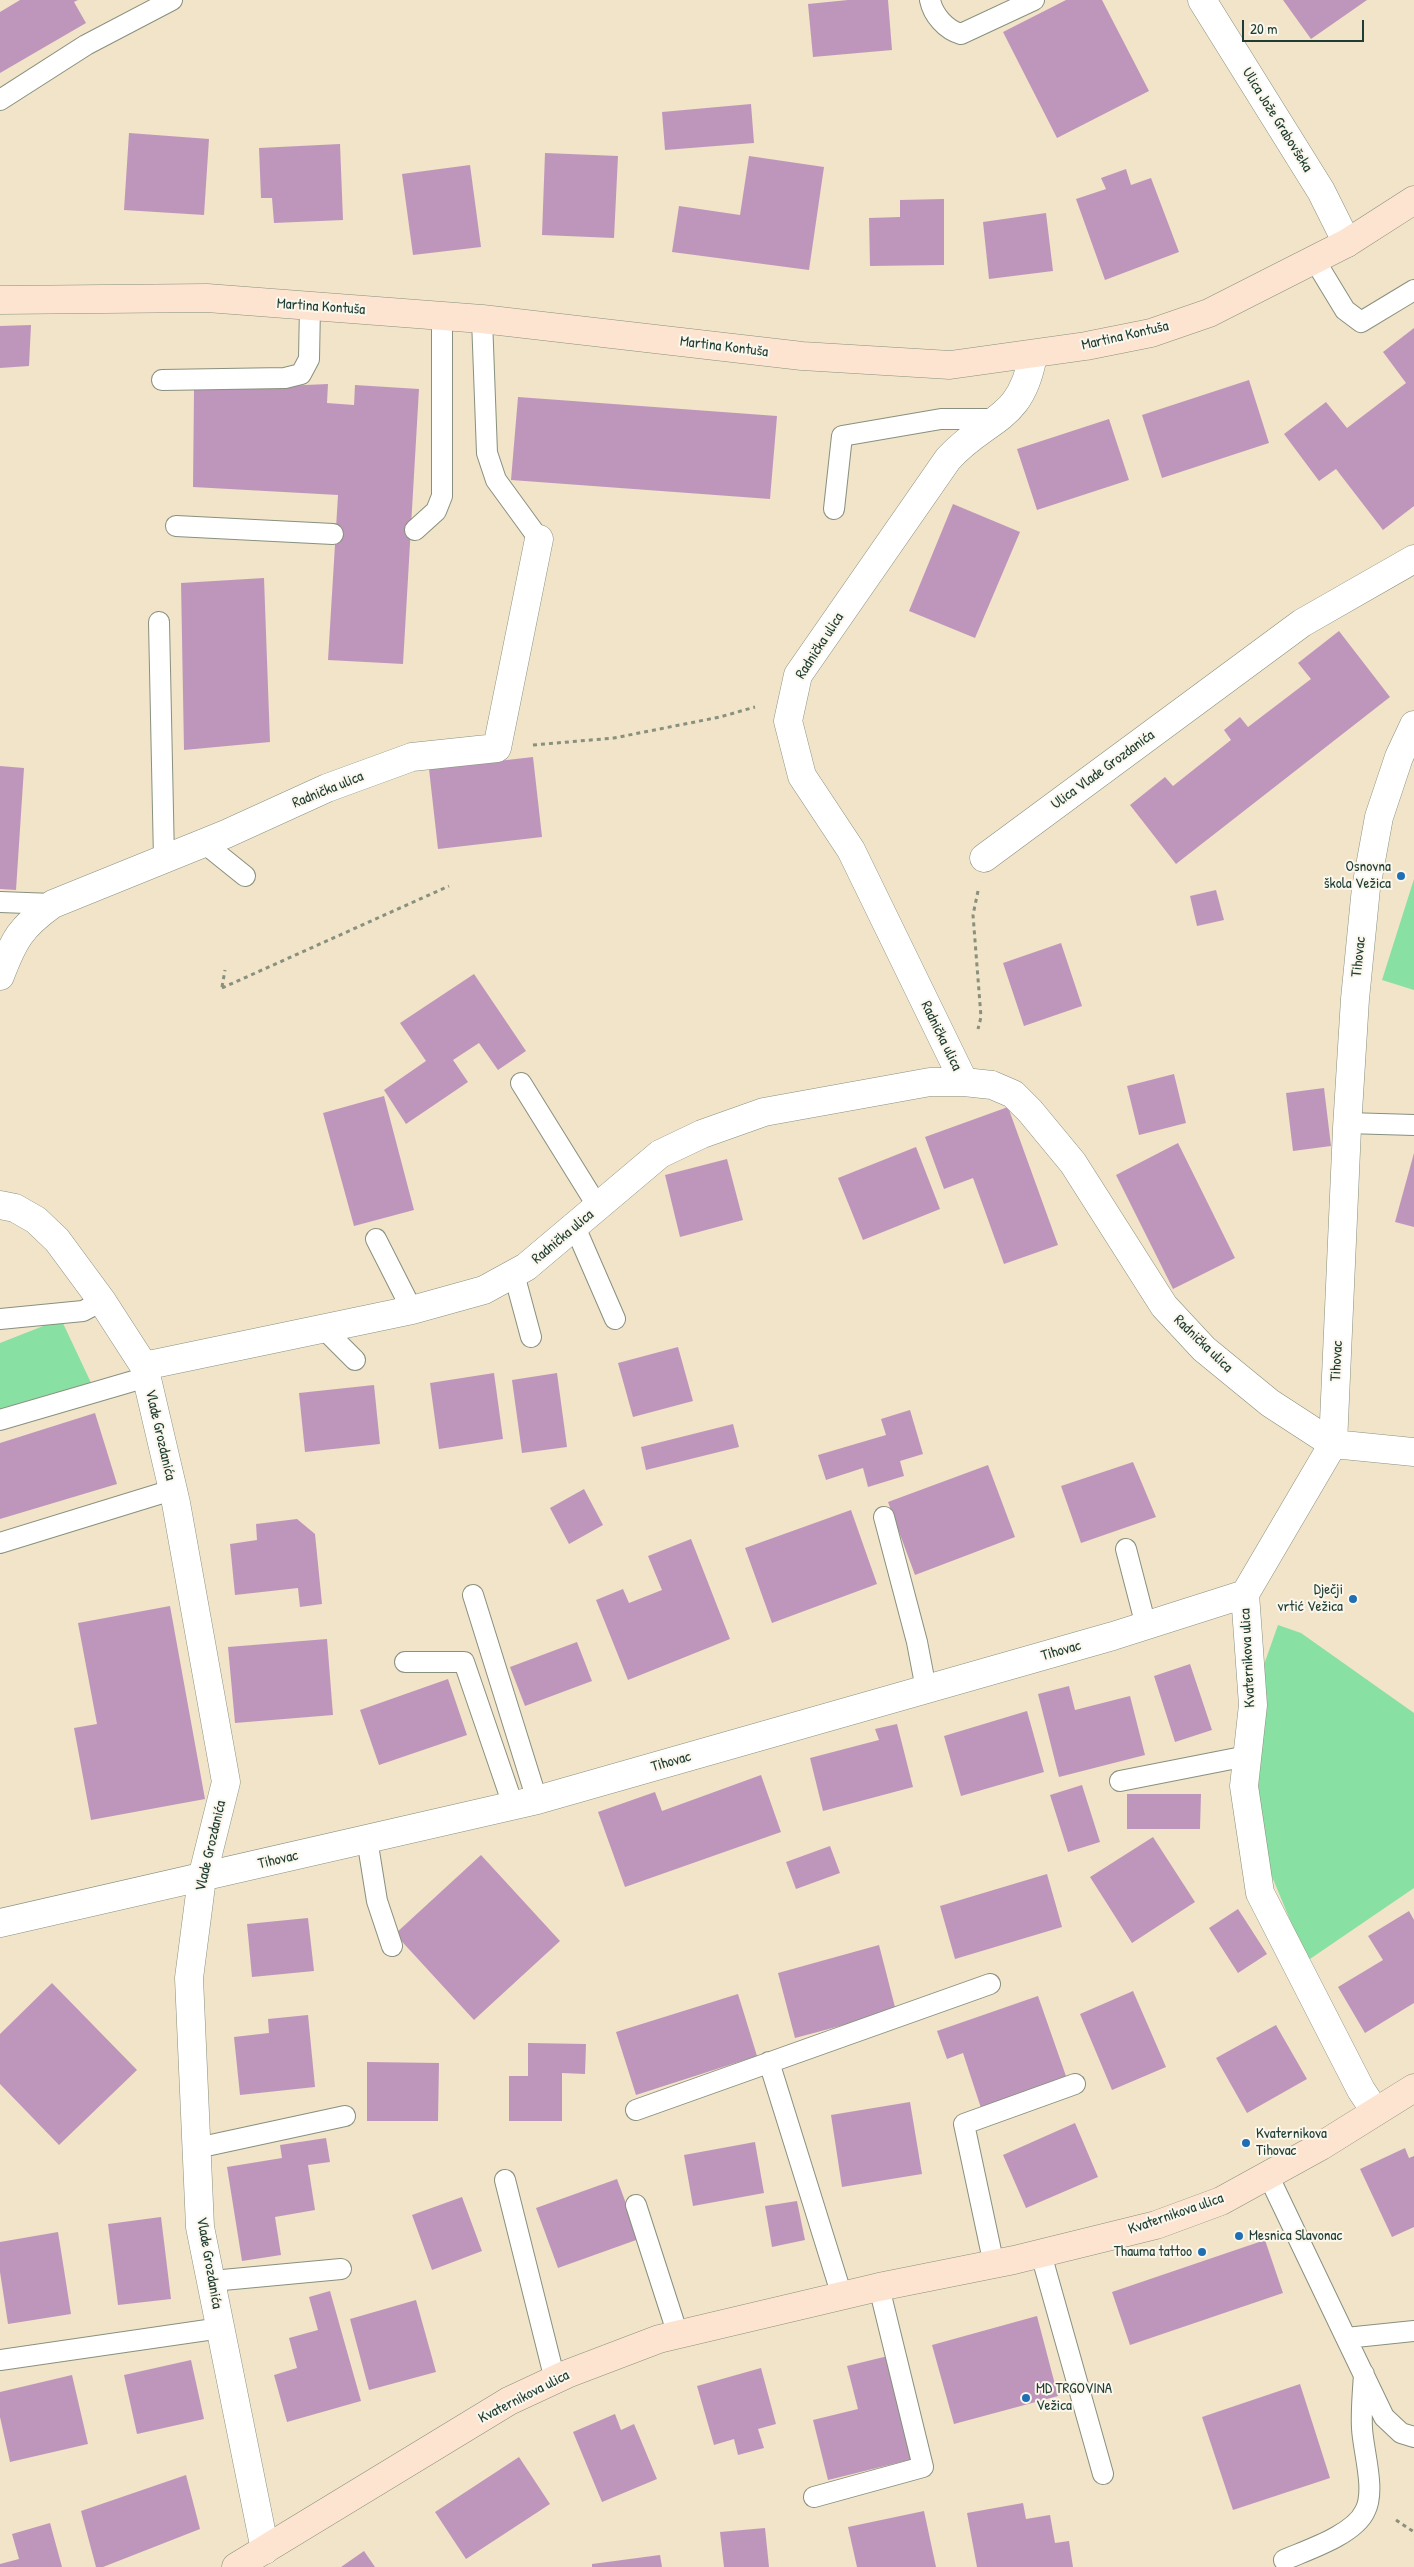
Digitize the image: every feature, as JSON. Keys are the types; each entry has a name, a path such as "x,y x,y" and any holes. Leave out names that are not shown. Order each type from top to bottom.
{"street":[{"name":"Ulica Jože Grabovšeka","path":"1202,0 1321,192 1347,243"},
{"name":"Martina Kontuša","path":"0,300 207,298 482,319 802,356 950,365 1032,355 1151,333 1201,316 1347,243 1414,200"},
{"name":"Radnička ulica","path":"964,1082 851,850 802,776 788,721 798,675 948,459 962,444 1013,407 1029,375 1032,355"},
{"path":"497,748 539,539"},
{"name":"Ulica Vlade Grozdanića","path":"984,858 1302,623 1414,559"},
{"name":"Tihovac","path":"0,1923 525,1803 1146,1626 1244,1594 1333,1444 1354,999 1366,888 1379,816 1399,757 1414,725"},
{"name":"Radnička ulica","path":"0,976 12,944 30,920 53,904 204,843 327,788 412,757 497,748"},
{"name":"Radnička ulica","path":"146,1371 412,1310 484,1290 526,1268 660,1154 702,1134 764,1112 930,1082 964,1082 992,1085 1013,1094 1073,1163 1171,1313 1204,1350 1270,1403 1333,1444 1414,1452"},
{"name":"Vlade Grozdanića","path":"0,1205 14,1208 36,1220 58,1240 102,1301 146,1371 174,1497 226,1782 202,1878 189,1978 200,2227 265,2550"},
{"name":"Kvaternikova ulica","path":"1244,1594 1253,1705 1244,1786 1260,1893 1361,2090 1375,2111"},
{"name":"Kvaternikova ulica","path":"236,2567 510,2401 555,2380 659,2339 842,2296 1041,2254 1156,2225 1221,2201 1321,2146 1414,2088"}],"lane":[{"path":"0,100 86,45 172,0"},
{"path":"930,0 942,23 953,32 961,34 1034,0"},
{"path":"1314,259 1345,310 1361,322 1414,290"},
{"path":"162,380 285,378 301,374 309,359 310,306"},
{"path":"415,530 436,511 442,496 442,316"},
{"path":"482,319 487,453 496,480 539,539"},
{"path":"834,509 842,436 942,419 998,419"},
{"path":"176,526 333,534"},
{"path":"159,622 164,859"},
{"path":"204,843 245,876"},
{"path":"0,902 53,904"},
{"path":"521,1083 598,1207"},
{"path":"1347,1123 1414,1125"},
{"path":"575,1227 616,1318"},
{"path":"376,1239 412,1310"},
{"path":"514,1274 531,1337"},
{"path":"0,1320 82,1311 102,1301"},
{"path":"324,1329 355,1360"},
{"path":"0,1420 146,1371"},
{"path":"0,1543 174,1497"},
{"path":"884,1517 917,1642 926,1689"},
{"path":"1126,1549 1146,1626"},
{"path":"473,1595 525,1803"},
{"path":"405,1662 464,1662 525,1803"},
{"path":"1120,1781 1247,1756"},
{"path":"366,1839 377,1902 392,1946"},
{"path":"636,2110 990,1984"},
{"path":"769,2062 842,2296"},
{"path":"994,2264 964,2124 1075,2084"},
{"path":"197,2148 345,2116"},
{"path":"1268,2175 1384,2418 1402,2433 1414,2437"},
{"path":"505,2180 555,2380"},
{"path":"636,2205 678,2335"},
{"path":"1041,2254 1104,2474"},
{"path":"212,2281 341,2269"},
{"path":"814,2497 923,2467 879,2288"},
{"path":"0,2360 220,2328"},
{"path":"1346,2338 1414,2331"},
{"path":"1284,2560 1327,2542 1354,2525 1365,2512 1369,2488 1361,2427 1364,2374"}],"path":[{"path":"497,748 614,738 720,717 794,696"},
{"path":"964,1082 981,1017 973,915 984,858"},
{"path":"225,970 222,988 449,886"}],"green space":[{"path":"1414,879 1414,990 1382,980"},
{"path":"61,1319 93,1387 0,1420 0,1343"},
{"path":"1278,1625 1301,1633 1414,1713 1414,1888 1307,1961 1271,1874 1258,1803 1254,1719 1261,1673"}],"building":[{"path":"20,0 78,0 74,2 86,23 0,73 0,12"},
{"path":"848,0 888,0 892,50 813,57 808,4"},
{"path":"1066,0 1102,0 1149,91 1057,138 1003,32"},
{"path":"1283,0 1367,0 1311,39"},
{"path":"751,104 754,143 665,150 662,112"},
{"path":"129,133 209,139 204,215 124,210"},
{"path":"340,144 343,220 274,223 272,198 261,198 259,148"},
{"path":"545,153 618,156 614,238 542,235"},
{"path":"749,156 824,167 809,270 672,252 679,206 740,215"},
{"path":"470,165 481,247 413,255 402,174"},
{"path":"1126,169 1131,185 1151,178 1179,252 1105,280 1076,199 1106,189 1101,178"},
{"path":"944,199 944,265 870,266 869,218 900,217 900,200"},
{"path":"1046,213 1053,271 989,279 983,222"},
{"path":"31,325 29,366 0,368 0,326"},
{"path":"1414,328 1414,506 1383,530 1336,469 1319,481 1284,434 1326,402 1347,428 1406,383 1383,352"},
{"path":"1249,380 1269,443 1162,478 1142,415"},
{"path":"328,384 327,403 354,405 355,385 419,389 403,664 328,660 338,495 193,487 194,390"},
{"path":"518,397 777,416 770,499 511,480"},
{"path":"1109,419 1129,480 1037,510 1017,449"},
{"path":"953,504 1020,532 975,638 909,611"},
{"path":"264,578 270,742 184,750 181,583"},
{"path":"1339,631 1390,697 1176,864 1130,805 1165,777 1173,786 1231,740 1224,730 1240,717 1248,727 1311,679 1298,663"},
{"path":"533,757 542,837 438,849 429,769"},
{"path":"0,766 24,768 16,890 0,889"},
{"path":"1216,890 1224,920 1197,926 1190,896"},
{"path":"1061,943 1082,1006 1024,1026 1003,963"},
{"path":"474,974 526,1051 498,1070 479,1043 453,1060 468,1082 406,1124 384,1090 426,1061 400,1023"},
{"path":"1174,1074 1186,1123 1139,1135 1127,1086"},
{"path":"1324,1088 1331,1146 1293,1151 1286,1093"},
{"path":"384,1096 414,1210 354,1226 323,1113"},
{"path":"1008,1107 1058,1245 1004,1264 973,1178 944,1189 925,1137"},
{"path":"1178,1143 1235,1258 1173,1289 1116,1175"},
{"path":"916,1147 940,1209 863,1240 838,1178"},
{"path":"1414,1153 1414,1227 1395,1222"},
{"path":"727,1159 743,1220 680,1237 665,1175"},
{"path":"678,1347 693,1401 633,1417 618,1363"},
{"path":"494,1373 503,1439 439,1449 430,1383"},
{"path":"557,1373 567,1447 522,1453 512,1380"},
{"path":"374,1385 380,1444 305,1452 299,1393"},
{"path":"910,1410 923,1454 900,1461 904,1476 868,1487 863,1468 826,1480 818,1455 886,1435 881,1419"},
{"path":"95,1413 117,1484 0,1519 0,1443"},
{"path":"733,1424 739,1447 646,1470 641,1447"},
{"path":"1133,1462 1156,1517 1081,1543 1061,1486"},
{"path":"988,1465 1015,1537 915,1575 888,1502"},
{"path":"584,1489 603,1525 569,1544 550,1508"},
{"path":"851,1510 877,1584 772,1623 745,1548"},
{"path":"297,1519 315,1534 322,1604 300,1607 298,1588 235,1595 230,1544 257,1540 256,1524"},
{"path":"691,1539 730,1639 628,1680 596,1600 623,1589 629,1603 662,1590 648,1556"},
{"path":"170,1606 205,1799 91,1820 74,1728 97,1724 78,1623"},
{"path":"327,1639 333,1715 235,1723 228,1647"},
{"path":"577,1642 592,1681 525,1706 510,1667"},
{"path":"1190,1664 1212,1730 1175,1742 1154,1676"},
{"path":"448,1679 467,1735 379,1765 360,1710"},
{"path":"1069,1686 1075,1710 1130,1696 1145,1755 1059,1777 1038,1694"},
{"path":"1027,1711 1044,1772 961,1796 944,1736"},
{"path":"897,1724 913,1787 823,1811 810,1758 879,1740 875,1729"},
{"path":"761,1775 781,1832 625,1887 598,1812 655,1792 662,1811"},
{"path":"1082,1785 1100,1842 1068,1852 1050,1795"},
{"path":"1127,1794 1201,1794 1200,1829 1127,1829"},
{"path":"1153,1837 1195,1902 1132,1943 1090,1877"},
{"path":"830,1846 840,1873 796,1889 786,1862"},
{"path":"481,1855 560,1941 474,2020 395,1934"},
{"path":"1047,1874 1062,1927 955,1959 940,1906"},
{"path":"1238,1909 1267,1954 1238,1973 1209,1928"},
{"path":"1409,1911 1414,1920 1414,2003 1365,2033 1338,1987 1383,1960 1368,1936"},
{"path":"308,1918 314,1971 252,1977 247,1924"},
{"path":"879,1945 896,2011 795,2038 778,1973"},
{"path":"52,1983 137,2070 59,2145 0,2084 0,2034"},
{"path":"1133,1991 1166,2067 1112,2090 1080,2014"},
{"path":"738,1994 757,2056 636,2095 616,2032"},
{"path":"1038,1996 1067,2079 981,2108 963,2053 947,2059 937,2031"},
{"path":"308,2015 315,2087 240,2095 234,2037 269,2033 268,2019"},
{"path":"1276,2025 1307,2079 1247,2113 1216,2058"},
{"path":"528,2043 586,2044 585,2074 562,2073 562,2121 509,2121 509,2076 528,2076"},
{"path":"367,2062 439,2063 438,2121 367,2121"},
{"path":"910,2102 922,2174 842,2187 831,2115"},
{"path":"1075,2123 1098,2177 1026,2208 1003,2155"},
{"path":"326,2138 330,2162 308,2165 315,2210 275,2217 281,2255 242,2261 227,2167 282,2158 280,2145"},
{"path":"755,2142 764,2193 693,2206 684,2155"},
{"path":"1405,2148 1409,2158 1414,2156 1414,2227 1392,2237 1360,2169"},
{"path":"617,2179 639,2239 558,2268 536,2208"},
{"path":"462,2197 482,2251 432,2270 412,2215"},
{"path":"797,2201 805,2240 772,2247 765,2206"},
{"path":"161,2217 171,2299 118,2305 108,2224"},
{"path":"58,2232 71,2314 8,2324 0,2272 0,2242"},
{"path":"1265,2240 1283,2293 1130,2345 1112,2292"},
{"path":"330,2291 361,2401 287,2422 274,2375 297,2368 289,2338 318,2330 309,2297"},
{"path":"416,2300 436,2372 369,2390 350,2319"},
{"path":"1037,2316 1058,2396 954,2424 932,2345"},
{"path":"888,2356 913,2459 828,2480 813,2420 858,2409 847,2366"},
{"path":"191,2360 204,2419 137,2434 124,2375"},
{"path":"761,2368 776,2424 758,2429 764,2448 738,2455 734,2439 714,2445 697,2386"},
{"path":"72,2375 88,2444 10,2462 0,2417 0,2392"},
{"path":"1300,2384 1330,2478 1233,2510 1202,2417"},
{"path":"615,2414 621,2430 634,2424 657,2479 602,2502 573,2432"},
{"path":"519,2457 550,2504 466,2559 435,2512"},
{"path":"186,2475 200,2529 103,2567 96,2567 81,2511"},
{"path":"1023,2503 1026,2519 1050,2515 1055,2543 1069,2541 1073,2567 977,2567 967,2513"},
{"path":"924,2511 936,2567 857,2567 848,2527"},
{"path":"50,2523 62,2567 0,2567 0,2564 19,2559 12,2534"},
{"path":"765,2528 769,2567 724,2567 720,2532"},
{"path":"364,2551 375,2567 341,2567"},
{"path":"660,2555 662,2567 592,2567 592,2564"}],"place":[{"name":"Osnovna škola Vežica","path":"1401,876"},
{"name":"Dječji vrtić Vežica","path":"1353,1599"},
{"name":"Kvaternikova Tihovac","path":"1246,2143"},
{"name":"Mesnica Slavonac","path":"1239,2236"},
{"name":"Thauma tattoo","path":"1202,2252"},
{"name":"MD TRGOVINA Vežica","path":"1026,2398"}]}
